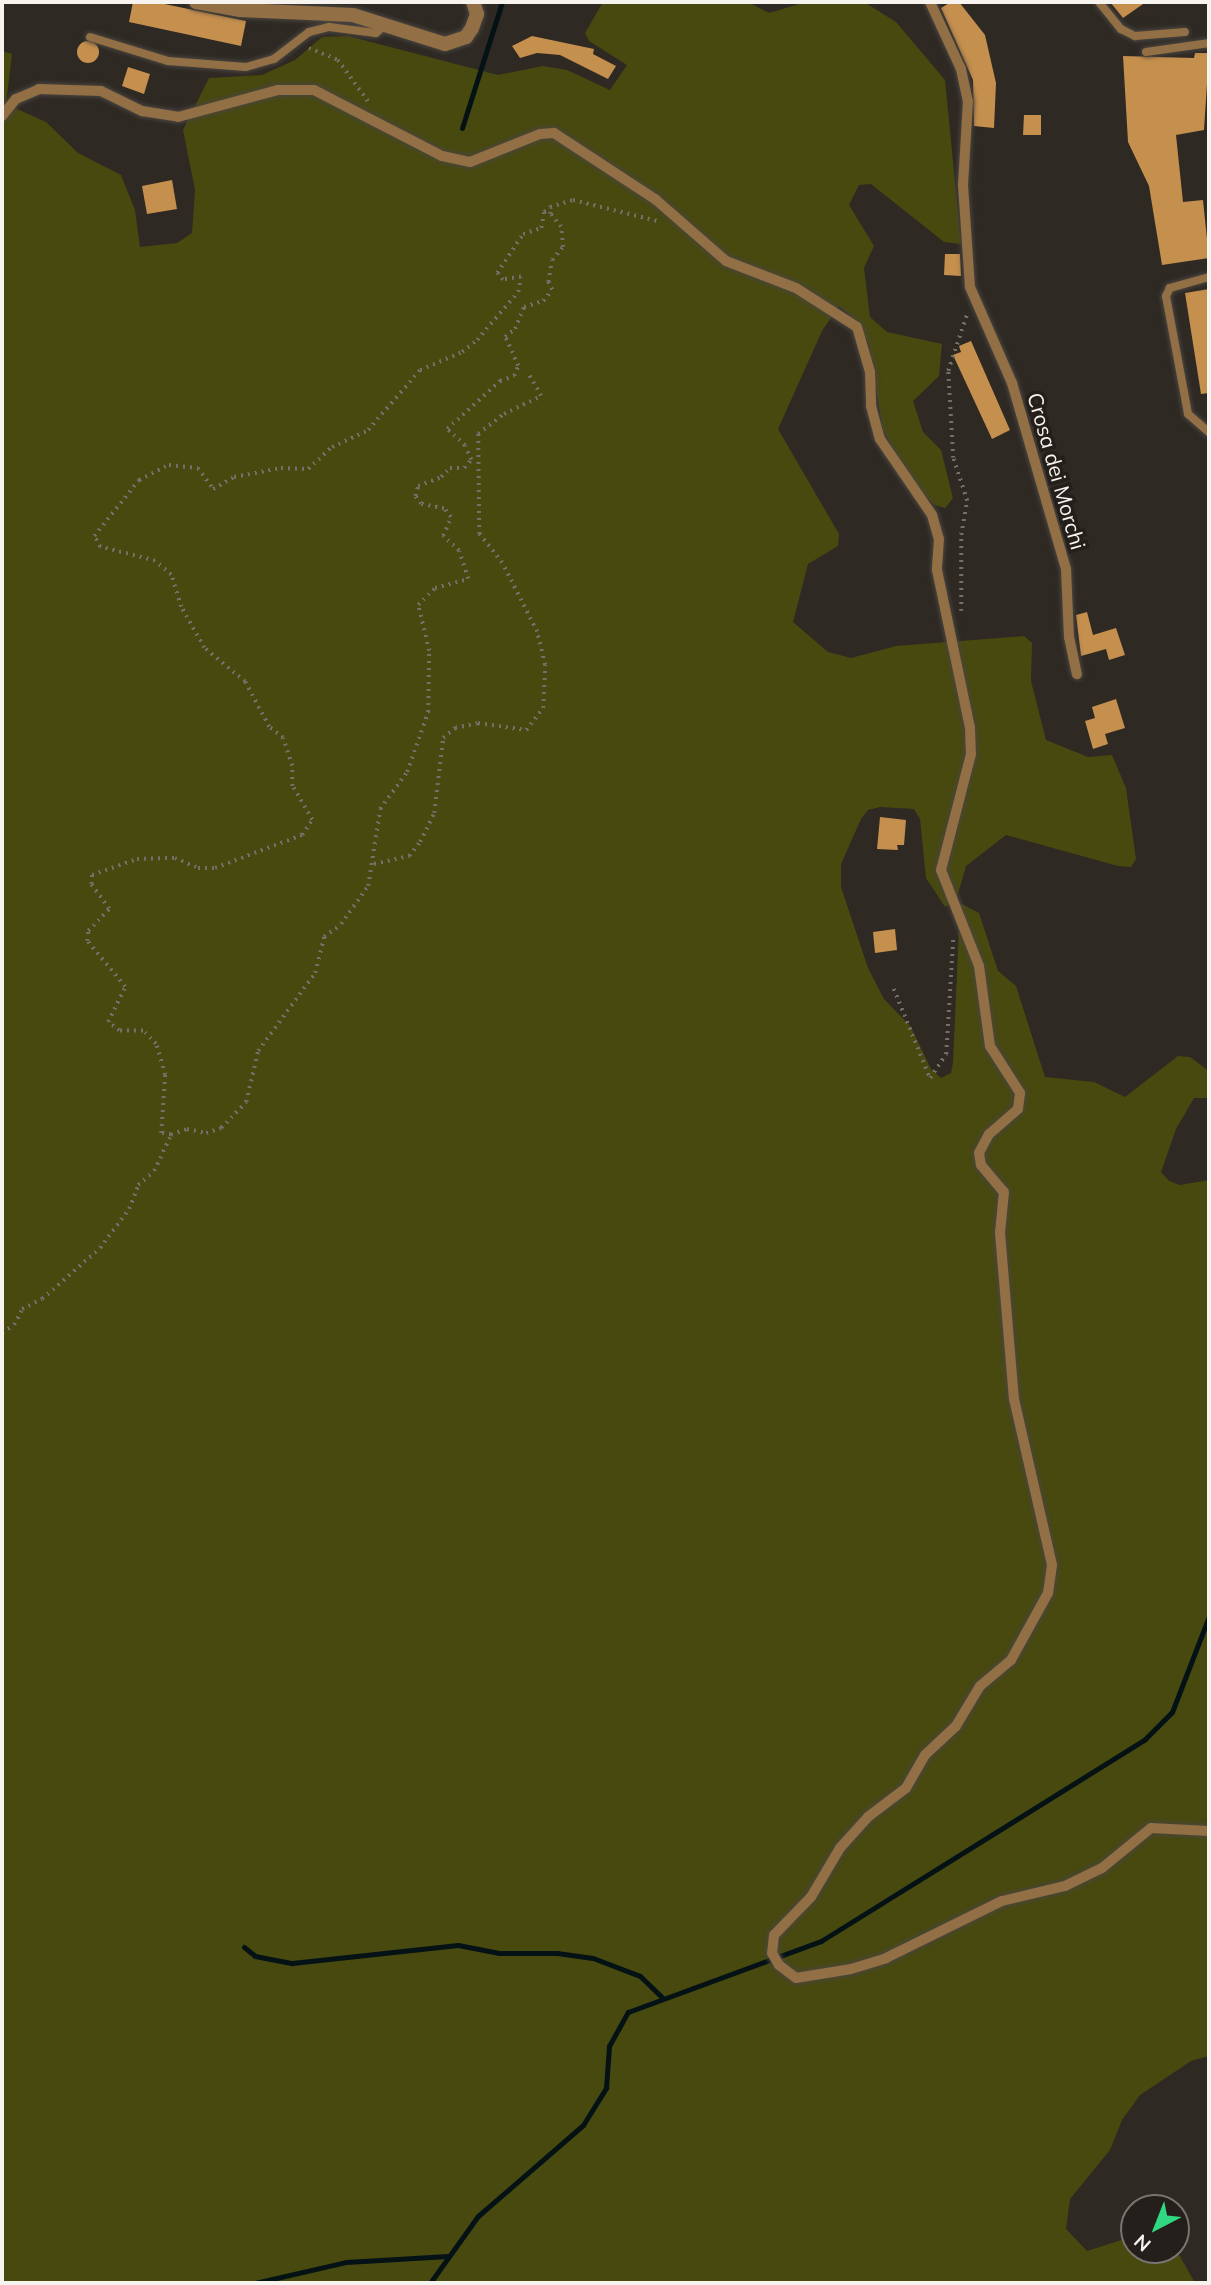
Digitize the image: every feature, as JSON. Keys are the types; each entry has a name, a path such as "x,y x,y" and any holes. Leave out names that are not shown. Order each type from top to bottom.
{"street":[{"path":"196,2 240,10 353,15 432,42 456,43 472,28 477,14 473,2"},
{"name":"Crosa dei Morchi","path":"930,2 961,69 968,102 963,185 970,287 1012,383 1066,569 1069,637 1077,674"},
{"path":"2,116 16,99 39,89 101,92 142,111 177,117 278,90 314,90 442,156 470,162 540,134 554,133 633,184 726,261 796,288 857,327 870,372 871,406 880,439 932,515 939,539 937,570 970,728 971,754 941,870 979,966 990,1046 1020,1093 1018,1109 989,1135 979,1153 981,1165 1004,1192 1000,1233 1014,1399 1026,1432 1042,1535 1052,1565 1051,1581 1011,1660 980,1686 956,1726 925,1755 906,1788 875,1811 840,1848 811,1897 778,1930 772,1953 783,1969 804,1978 886,1958 1002,1901 1065,1886 1102,1868 1151,1828 1209,1831"}],"lane":[{"path":"1099,2 1121,29 1135,36 1185,33"},
{"path":"90,37 167,61 225,68 262,64 309,32 329,27 376,33 385,25"},
{"path":"1146,52 1209,43"},
{"path":"1209,277 1170,288 1166,296 1188,414 1209,432"}],"path":[{"path":"293,44 338,60 380,113 386,128"},
{"path":"550,207 550,214 561,227 562,247 552,260 548,282 552,290 543,301 523,307 515,328 505,337 518,366 514,376 500,381 447,429 465,446 471,460 464,468 450,468 441,477 418,486 415,496 421,504 444,509 451,517 443,536 459,551 468,579 435,588 418,605 429,651 428,712 407,772 380,809 374,864 368,886 341,924 324,937 315,973 258,1051 246,1102 221,1128 206,1133 187,1129 172,1135 161,1133 165,1076 156,1044 143,1031 119,1031 108,1022 125,988 87,941 88,931 109,909 105,898 90,884 92,875 137,859 174,858 198,868 215,868 302,835 312,820 292,786 292,766 283,738 269,727 245,682 204,648 181,607 172,575 155,561 100,547 94,536 139,480 169,465 198,468 213,489 234,477 281,468 308,469 331,447 368,430 419,370 470,346 518,292 521,277 503,280 497,273 523,234 541,228 544,212 550,207 573,200 662,223"},
{"path":"961,615 961,535 967,501 953,458 948,371 966,319 970,287"},
{"path":"374,864 410,856 420,842 434,813 443,738 455,728 478,723 526,730 543,708 545,665 537,632 502,563 479,534 478,434 504,414 541,396 529,375"},
{"path":"894,989 930,1079 946,1054 956,906"},
{"path":"2,1333 14,1325 22,1309 42,1299 100,1248 129,1209 138,1185 154,1171 172,1135"}],"shaded area":[{"path":"603,2 748,2 769,13 806,2 864,2 896,22 945,80 961,244 944,242 871,184 859,185 849,205 874,246 864,268 870,317 887,332 942,344 939,376 913,401 923,432 941,450 953,498 945,508 934,505 912,481 883,431 869,345 856,320 839,306 822,331 778,429 839,534 838,546 808,564 793,622 828,652 851,658 896,646 1024,636 1032,643 1031,681 1046,740 1088,757 1112,755 1126,788 1136,859 1131,867 1118,866 1006,835 966,866 956,901 945,907 926,878 920,819 914,809 880,807 868,810 861,819 841,864 841,887 868,968 884,999 911,1027 931,1069 941,1078 951,1073 953,1063 960,903 979,913 998,971 1016,986 1045,1077 1094,1082 1125,1097 1178,1056 1190,1057 1209,1071 1209,1098 1194,1098 1176,1129 1161,1172 1169,1181 1180,1185 1209,1180 1209,2056 1191,2061 1140,2095 1122,2120 1110,2150 1070,2199 1066,2229 1087,2251 1120,2240 1120,2264 1184,2264 1195,2283 2,2283 2,51 12,54 6,104 46,122 78,153 121,175 135,210 140,247 177,243 192,233 195,190 183,130 209,78 262,75 295,60 322,37 348,36 498,75 543,66 567,70 610,90 627,65 589,41 585,33"}],"building":[{"path":"133,2 155,2 246,21 241,46 129,22"},
{"path":"951,2 959,2 985,35 996,83 994,128 974,126 973,80 941,8"},
{"path":"1110,2 1146,2 1123,18"},
{"path":"532,36 594,49 593,54 616,66 608,79 560,55 537,53 520,58 512,46"},
{"path":"88,41 96,44 99,52 96,60 88,63 80,60 77,52 80,44"},
{"path":"1195,53 1209,53 1204,130 1176,135 1183,202 1203,200 1209,258 1162,265 1149,186 1128,142 1123,56 1194,58"},
{"path":"128,67 150,74 144,94 122,86"},
{"path":"1024,115 1041,115 1041,135 1023,135"},
{"path":"172,180 177,209 147,214 142,186"},
{"path":"945,254 960,254 961,276 944,275"},
{"path":"1209,289 1209,393 1201,394 1185,293"},
{"path":"971,341 1010,430 992,439 953,355 961,352 959,346"},
{"path":"1087,612 1093,635 1116,628 1125,655 1109,660 1106,649 1081,656 1076,615"},
{"path":"1116,699 1125,728 1105,734 1108,744 1093,749 1085,721 1095,718 1092,707"},
{"path":"880,817 906,820 904,845 897,845 898,850 877,849"},
{"path":"895,929 897,950 875,953 873,932"}],"waterway":[{"path":"462,128 502,2"},
{"path":"430,2283 478,2216 583,2125 606,2088 609,2046 628,2012 821,1941 1145,1739 1172,1712 1209,1616"},
{"path":"244,1947 255,1956 292,1963 458,1945 499,1953 557,1953 593,1958 640,1976 662,1997"},
{"path":"255,2283 346,2262 448,2256"}]}
